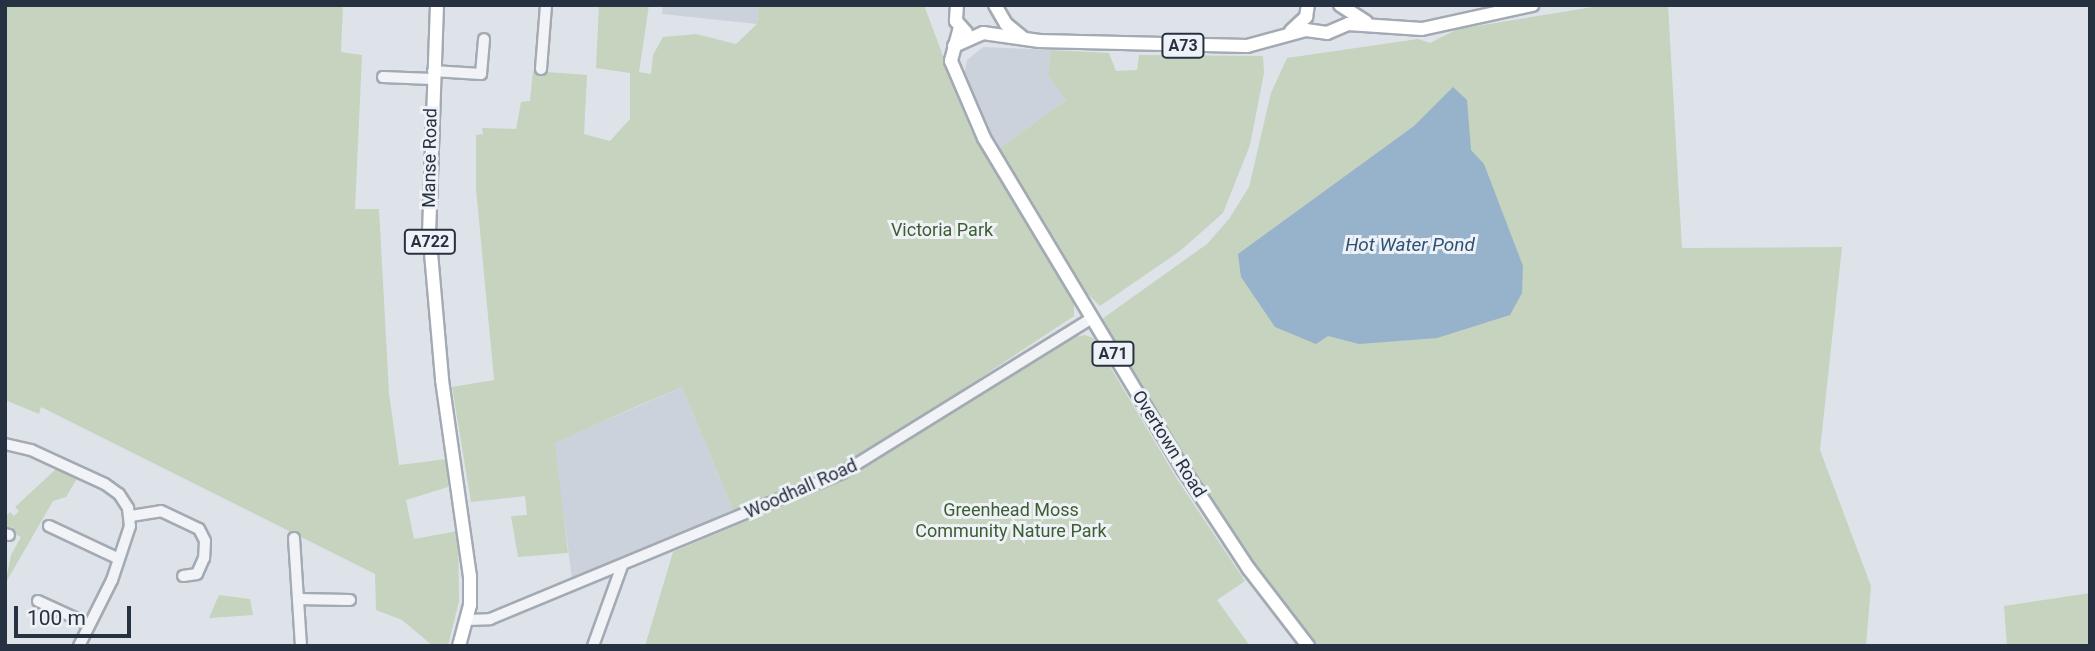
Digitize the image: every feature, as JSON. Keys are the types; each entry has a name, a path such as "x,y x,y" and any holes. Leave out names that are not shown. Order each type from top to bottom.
{"main road":[{"name":"Manse Road","path":"437,5 429,187 432,281 470,576 467,620"},
{"path":"1279,38 1312,29 1322,33 1373,25 1406,30 1448,24 1532,5"},
{"path":"1336,29 1341,7 1373,25"},
{"path":"954,46 993,25 996,9"},
{"path":"996,9 1026,40"},
{"path":"1279,38 1307,11 1312,29"},
{"name":"A73","path":"955,13 980,34 1026,40 1238,47 1279,38"},
{"name":"Overtown Road","path":"955,13 951,61 984,138 1183,469 1249,569 1308,646"},
{"name":"A722","path":"459,646 467,620"}],"street":[{"path":"541,69 546,5"},
{"path":"392,65 387,77 481,74 484,39"},
{"name":"Woodhall Road","path":"467,620 490,620 842,473 1092,318"},
{"path":"5,444 31,450 113,488 131,516 119,559 79,646"},
{"path":"131,516 173,513 199,529 205,541 197,574"},
{"path":"49,526 119,559"},
{"path":"205,541 216,538"},
{"path":"294,538 301,646"},
{"path":"593,646 618,568"},
{"path":"183,576 197,574"},
{"path":"197,574 207,583"},
{"path":"298,599 350,600"},
{"path":"38,601 88,624"}],"shaded area":[{"path":"663,5 759,5 757,24 662,14"},
{"path":"983,47 1051,50 1048,75 1066,100 997,150 964,75 967,60"},
{"path":"682,387 734,512 572,578 554,443"}],"green space":[{"path":"5,5 343,5 341,52 362,55 355,209 379,209 389,393 399,465 447,459 448,487 406,500 414,539 458,531 459,601 448,646 433,646 402,620 376,610 375,574 41,407 39,414 5,400"},
{"name":"Victoria Park","path":"599,5 649,5 639,72 651,74 653,55 663,37 696,34 736,44 757,24 759,5 924,5 970,128 1074,300 1074,316 885,441 821,477 734,512 682,387 637,406 555,443 568,553 518,557 511,516 527,515 525,496 471,502 452,387 494,380 476,188 476,135 483,134 482,128 516,129 521,102 530,101 533,71 587,75 584,134 610,141 630,119 630,73 596,68"},
{"path":"1605,5 1668,5 1682,248 1842,247 1820,450 1871,586 1866,646 1316,646 1229,528 1102,319 1207,244 1229,219 1249,187 1271,93 1287,58 1418,39 1430,43 1458,29"},
{"path":"1051,50 1109,53 1116,71 1137,70 1139,55 1263,56 1264,73 1250,145 1223,213 1180,251 1100,306 1088,294 997,150 1066,100 1048,75"},
{"name":"Greenhead Moss Community Nature Park","path":"1085,335 1093,338 1177,479 1245,581 1217,600 1250,646 645,646 673,552 828,486 1075,337"},
{"path":"56,469 78,477 66,497 53,501 5,584 11,555 21,537 12,533 13,527 5,530 5,517 10,512 14,516 19,511 15,507"},
{"path":"2090,593 2090,646 2007,646 2004,606"},
{"path":"219,595 250,599 253,615 209,618"}],"water":[{"name":"Hot Water Pond","path":"1453,87 1467,100 1471,150 1484,164 1523,266 1522,293 1510,315 1437,338 1359,344 1328,336 1316,344 1275,327 1241,277 1238,254 1414,126"}]}
